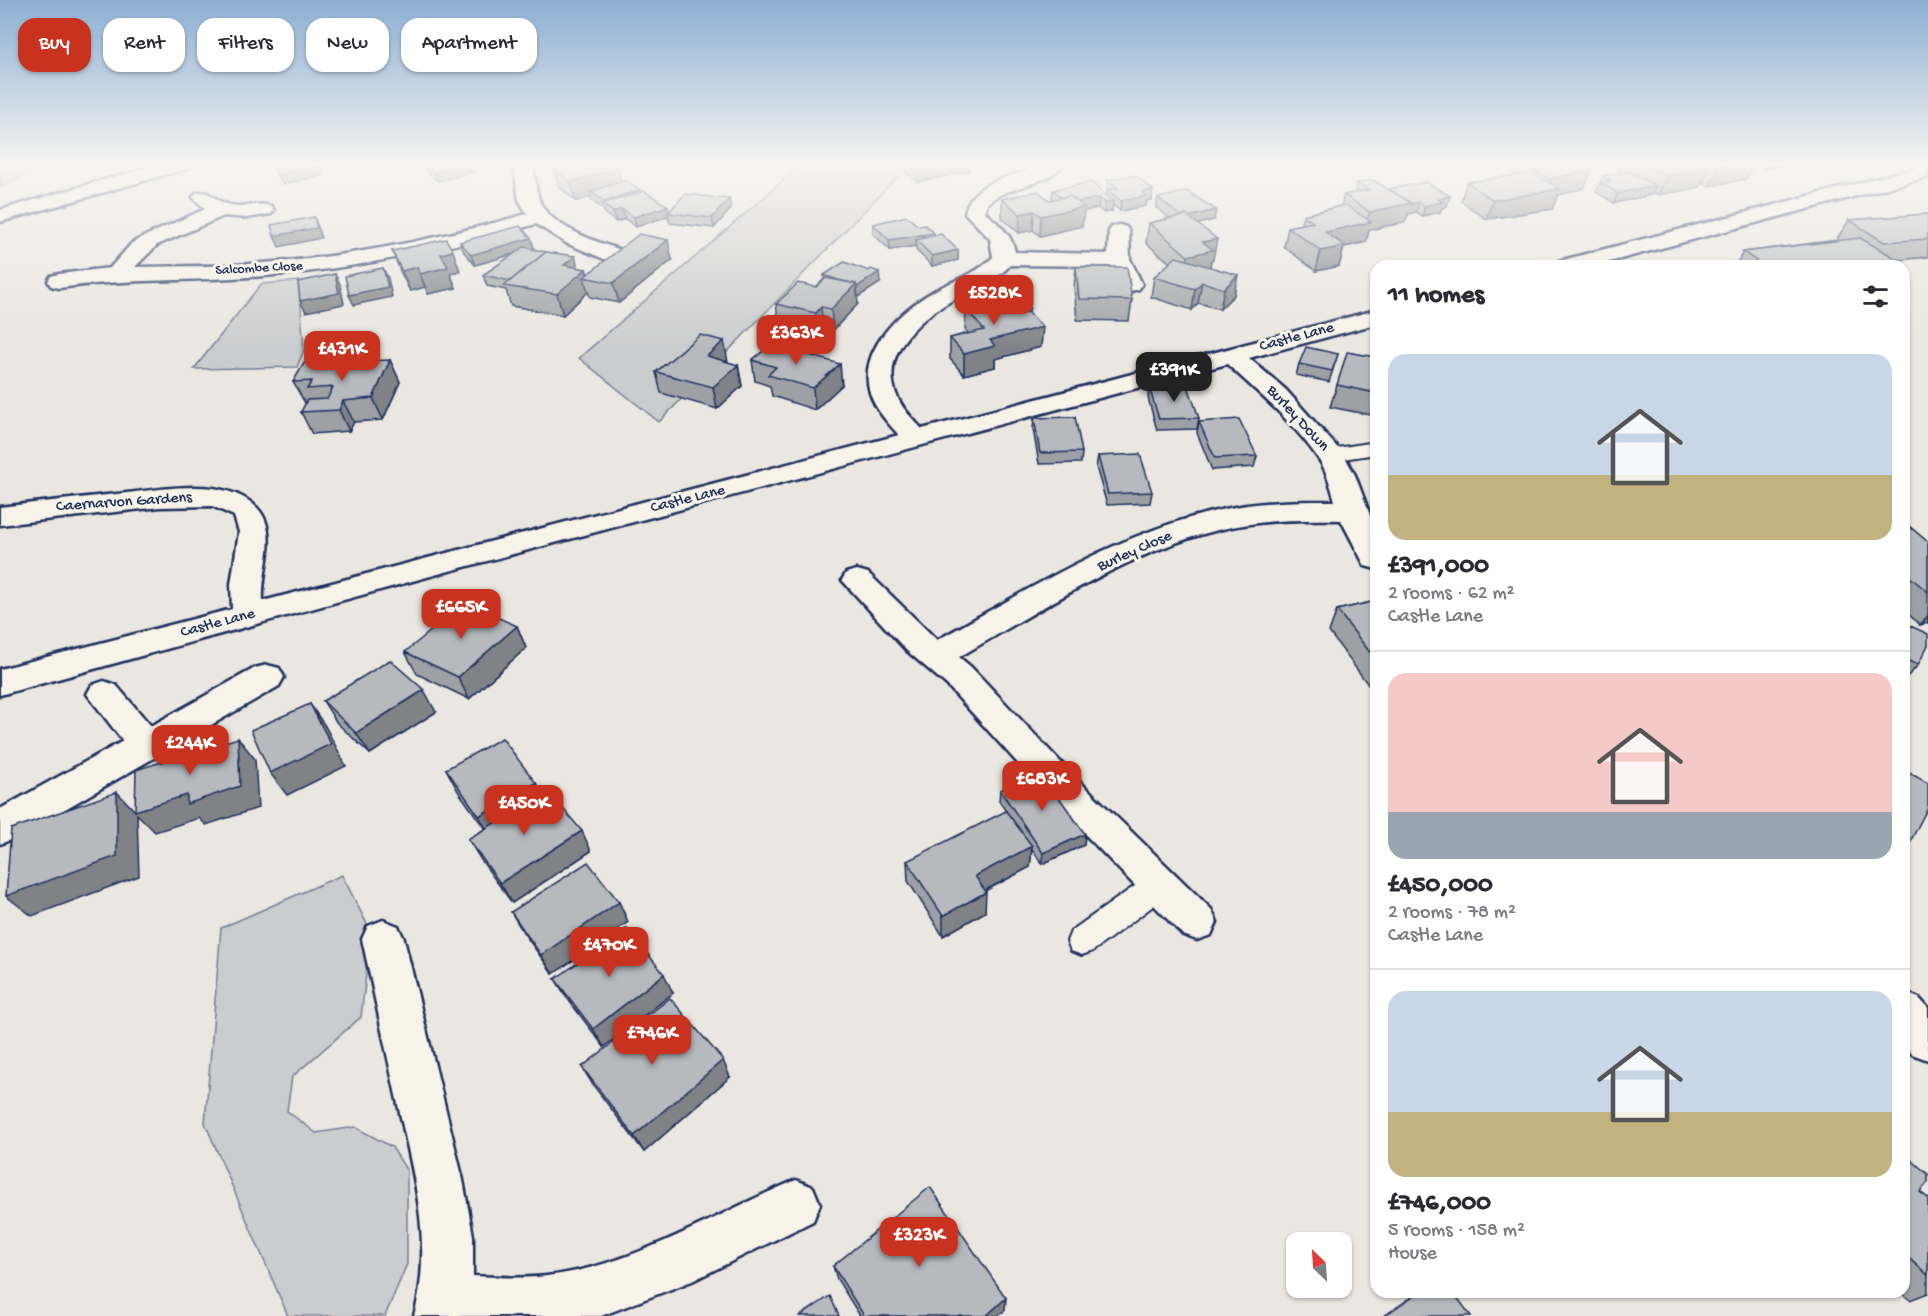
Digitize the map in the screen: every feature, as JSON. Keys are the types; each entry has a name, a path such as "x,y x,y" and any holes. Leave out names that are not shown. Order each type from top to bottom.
{"street":[{"path":"117,274 140,248 150,241 186,225"},
{"name":"Salcombe Close","path":"59,281 117,274 260,270 331,263 447,242 509,225"},
{"path":"554,225 579,240 626,259 606,272"},
{"path":"916,440 882,393 880,381 884,356 899,330 910,318 942,296 989,272 1004,258 1005,250 999,236 988,225"},
{"path":"1590,260 1721,225"},
{"path":"1119,231 1117,248 1119,260 1131,284"},
{"path":"1004,258 1119,260"},
{"name":"Castle Lane","path":"0,682 422,568 916,440 1370,319"},
{"name":"Burley Down","path":"1232,355 1277,395 1330,455 1341,475 1357,524 1370,548"},
{"name":"Caernarvon Gardens","path":"0,516 57,508 188,496 213,497 232,503 244,510 250,518 254,532 246,584 248,616"},
{"name":"Burley Close","path":"935,656 1119,558 1201,525 1243,516 1291,511 1353,511"},
{"path":"857,580 918,642 959,676 1056,781 1197,922"},
{"path":"0,828 267,676"},
{"path":"104,694 146,744"},
{"path":"383,939 446,1221 450,1278 443,1308 546,1302 596,1304 658,1268 796,1204"},
{"path":"1910,1020 1928,1040"}],"lane":[{"path":"1330,455 1370,449"},
{"path":"1082,941 1159,885"}],"shaded area":[{"path":"732,225 850,225 659,422 579,358"},
{"path":"299,281 304,350 297,367 194,369 261,284"},
{"path":"342,875 371,932 361,1017 292,1077 287,1111 316,1133 355,1127 392,1147 407,1171 407,1264 385,1316 288,1316 205,1123 221,928"}],"building":[{"path":"271,225 316,225 317,228 274,236"},
{"path":"874,225 925,225 934,233 889,240"},
{"path":"1152,225 1199,225 1217,239 1203,242 1213,250 1188,256"},
{"path":"1355,225 1325,232 1345,246 1321,251 1288,227"},
{"path":"1858,225 1928,225 1928,239 1884,242"},
{"path":"520,226 531,238 471,255 460,242"},
{"path":"639,234 668,240 613,283 584,277"},
{"path":"941,234 958,250 932,256 916,240"},
{"path":"1860,238 1899,260 1755,260 1743,252"},
{"path":"446,239 453,251 441,254 448,267 420,274 417,267 402,271 392,251"},
{"path":"524,247 546,252 510,281 483,275"},
{"path":"546,252 575,256 564,265 586,269 557,294 504,286"},
{"path":"1176,257 1238,275 1224,289 1202,282 1195,289 1154,277"},
{"path":"844,262 879,272 857,287 856,284 824,275"},
{"path":"1076,267 1127,267 1132,300 1079,299"},
{"path":"383,268 388,287 349,295 345,276"},
{"path":"335,274 339,293 300,301 298,282"},
{"path":"826,278 856,284 831,309 821,307 816,313 776,304 798,283 816,287"},
{"path":"994,280 1010,297 1021,295 1030,304 1010,308 1003,300 976,307 960,287"},
{"path":"1003,300 1016,314 1028,312 1043,327 990,340 995,346 964,354 950,338 984,330 966,309"},
{"path":"700,335 724,341 707,356 738,365 713,387 656,372"},
{"path":"772,344 840,364 813,388 768,375 776,367 752,360"},
{"path":"1306,347 1338,354 1332,371 1299,364"},
{"path":"1347,352 1370,356 1370,392 1337,385"},
{"path":"390,360 373,398 343,401 339,410 301,412 307,400 327,399 333,387 307,389 312,381 293,382 304,363"},
{"path":"1188,386 1199,418 1159,419 1149,387"},
{"path":"1075,417 1082,452 1040,453 1034,418"},
{"path":"1239,419 1257,456 1215,458 1199,422"},
{"path":"1140,454 1152,492 1108,494 1098,456"},
{"path":"1910,527 1928,542 1928,592 1910,577"},
{"path":"1370,602 1370,652 1337,610"},
{"path":"465,603 517,626 458,677 405,652"},
{"path":"1910,626 1928,634 1928,645 1918,665 1910,662"},
{"path":"390,660 424,690 356,733 323,701"},
{"path":"310,704 331,744 270,773 251,730"},
{"path":"238,738 240,786 187,804 187,795 135,811 136,770"},
{"path":"502,738 536,783 479,816 446,769"},
{"path":"1041,772 1085,834 1043,853 1000,790"},
{"path":"1910,773 1928,783 1928,807 1910,842"},
{"path":"548,791 582,831 500,883 468,839"},
{"path":"117,792 117,856 6,896 11,829"},
{"path":"1006,811 1032,846 975,876 986,892 943,916 907,861"},
{"path":"588,862 619,902 541,955 511,912"},
{"path":"627,928 664,974 593,1029 555,979"},
{"path":"670,998 723,1060 634,1136 582,1067"},
{"path":"1910,1159 1928,1174 1928,1182 1920,1192 1928,1198 1928,1275 1910,1259"},
{"path":"930,1187 1006,1298 986,1316 864,1316 833,1266"},
{"path":"830,1296 839,1316 800,1316"},
{"path":"1410,1298 1458,1298 1471,1316 1384,1316"}]}
